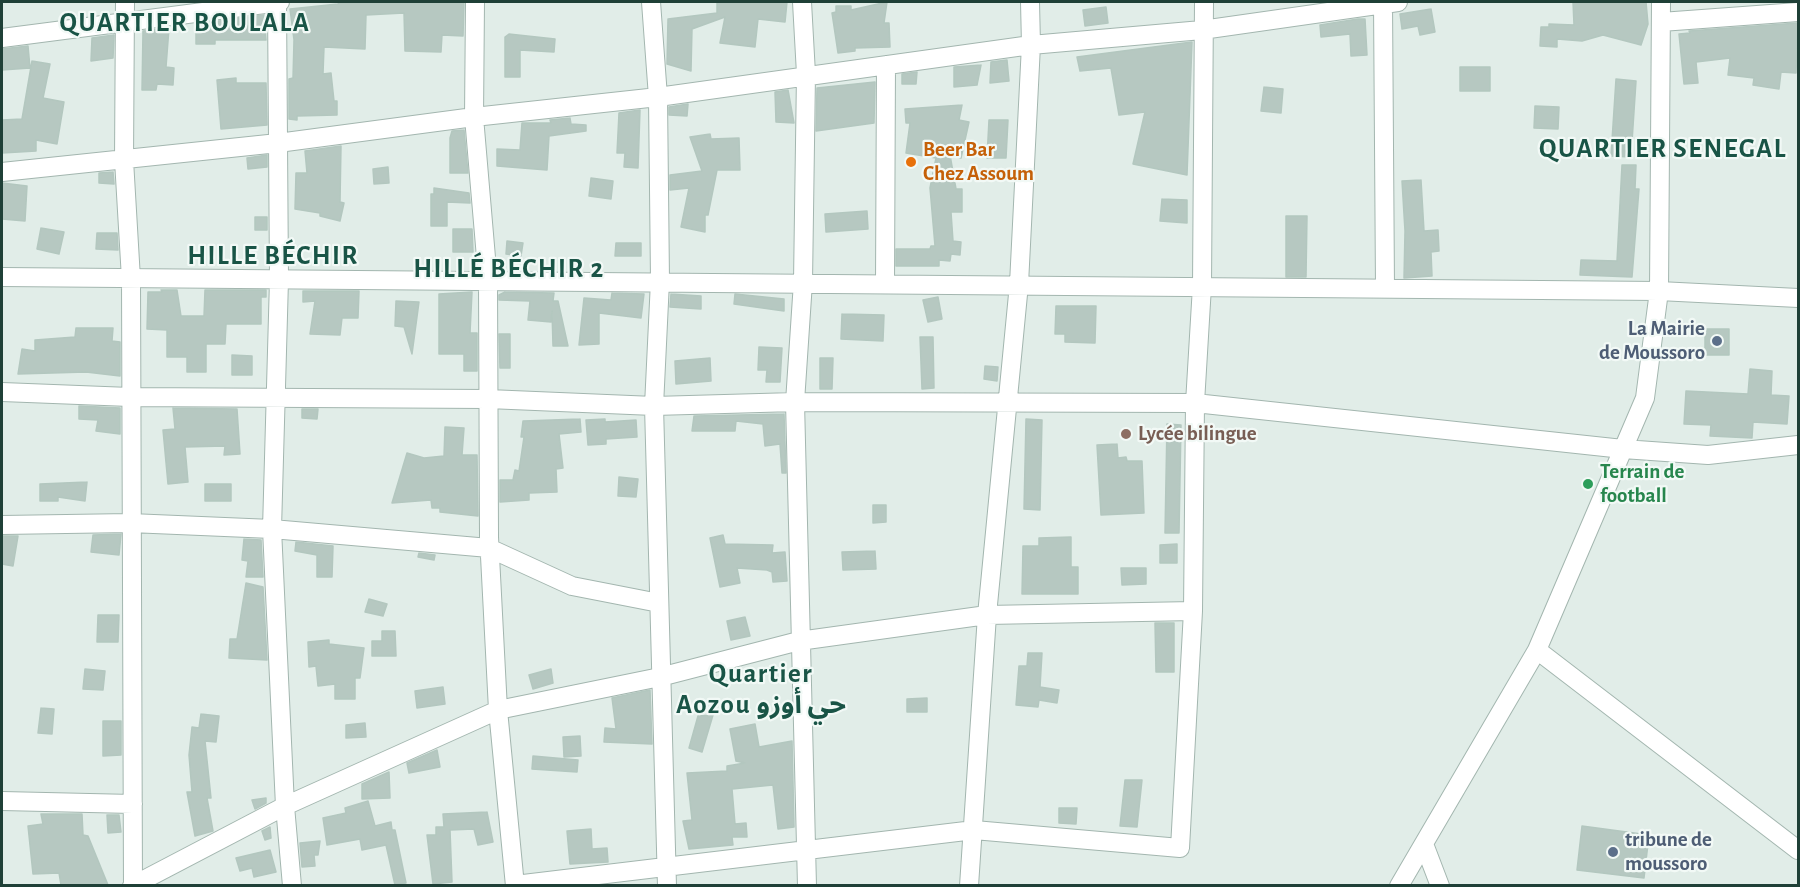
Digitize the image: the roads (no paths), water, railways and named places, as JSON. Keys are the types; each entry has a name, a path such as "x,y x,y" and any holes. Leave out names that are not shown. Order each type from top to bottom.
{"street":[{"path":"125,2 124,160 131,279 132,885 285,806 498,710 660,677 799,641 987,615 1193,611"},
{"path":"2,38 278,2 279,280 272,530 285,806 292,885"},
{"path":"475,2 474,117 488,281 489,548 498,710 515,885 974,830 1180,848 1193,611 1195,403 1202,286 1202,30 1204,2"},
{"path":"651,2 658,97 660,281 654,406 667,885"},
{"path":"802,2 806,74 803,282 795,402 799,641 807,885"},
{"path":"969,885 987,615 1019,284 1031,45 1030,2"},
{"path":"2,172 278,143 474,117 658,97 806,74 1031,45 1202,30 1388,2 1386,288"},
{"path":"1399,885 1537,650 1645,398 1659,291 1661,2"},
{"path":"1661,22 1798,12"},
{"path":"885,283 886,64"},
{"path":"2,277 1659,291 1798,298"},
{"path":"2,392 130,396 488,399 654,406 795,402 1195,403 1623,449 1708,455 1798,445"},
{"path":"2,525 130,523 272,530 489,548 572,585 659,603"},
{"path":"1537,650 1798,850"},
{"path":"2,801 133,804"},
{"path":"1424,844 1440,885"}],"place":[{"name":"Beer Bar Chez Assoum","path":"911,162"},
{"name":"La Mairie de Moussoro","path":"1717,341"},
{"name":"Lycée bilingue","path":"1126,434"},
{"name":"Terrain de football","path":"1588,484"},
{"name":"tribune de moussoro","path":"1613,852"}],"district":[{"name":"QUARTIER BOULALA","path":"185,23"},
{"name":"QUARTIER SENEGAL","path":"1663,149"},
{"name":"HILLE BÉCHIR","path":"273,256"},
{"name":"HILLÉ BÉCHIR 2","path":"509,269"},
{"name":"Quartier Aozou حي أوزو","path":"761,690"}]}
